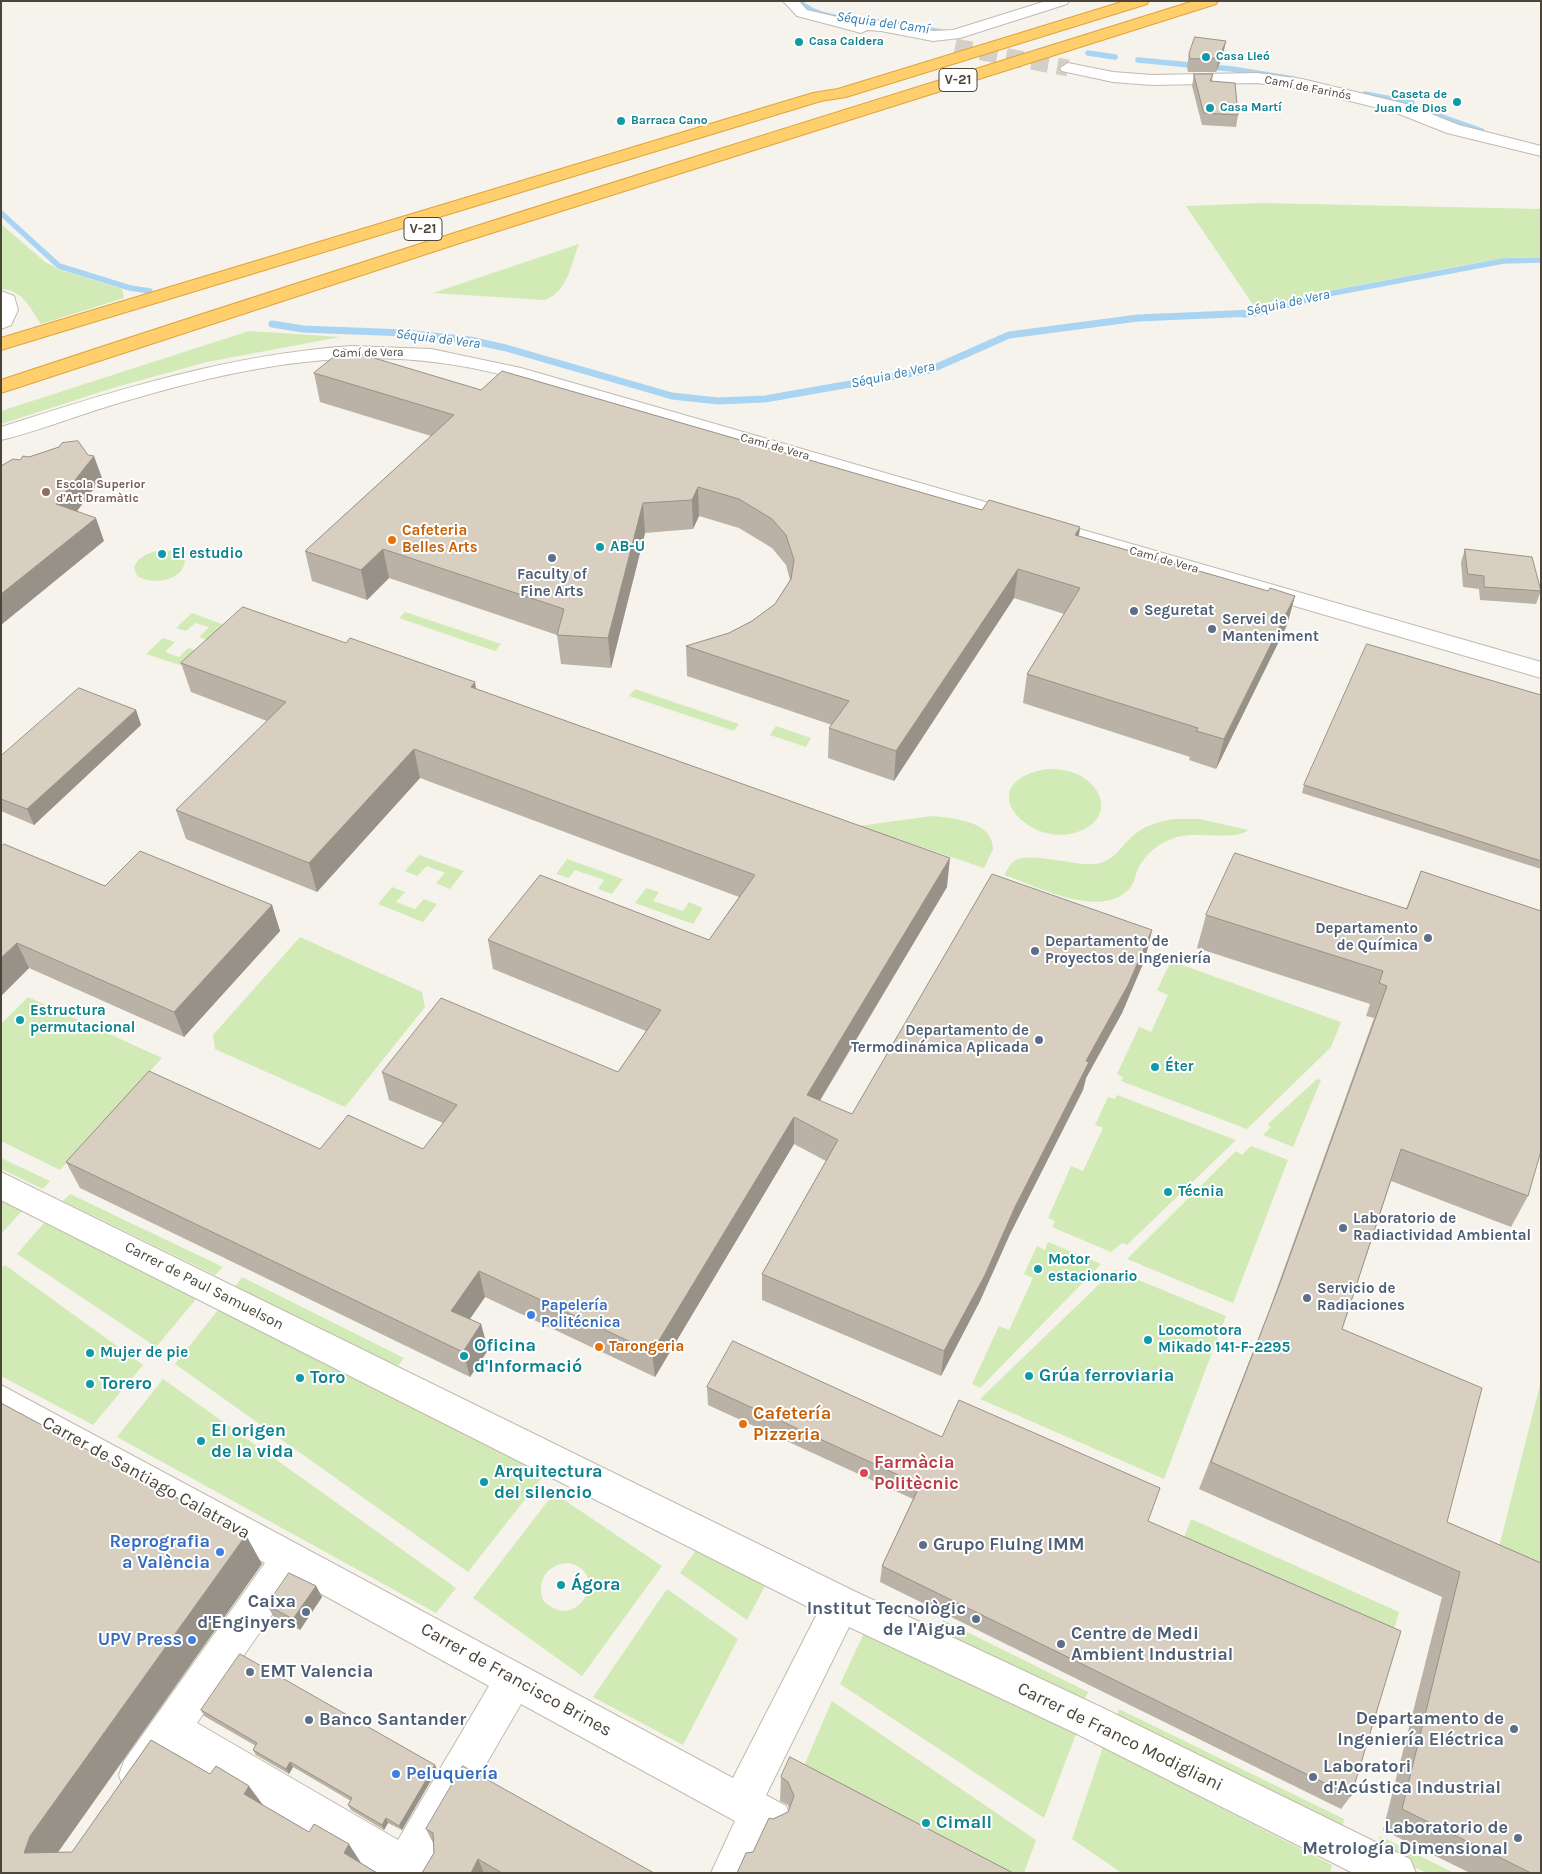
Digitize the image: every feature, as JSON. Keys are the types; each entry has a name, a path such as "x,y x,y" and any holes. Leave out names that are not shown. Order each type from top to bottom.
{"highway":[{"name":"V-21","path":"1,358 834,103 840,94 1142,1"},
{"name":"V-21","path":"1,380 209,317 704,158 1211,1"},
{"path":"1,344 819,96 840,94"},
{"path":"1,387 209,317"}],"street":[{"path":"790,1 802,13 844,24 955,47"},
{"path":"844,24 881,26 933,36 954,35 1062,1"},
{"name":"Camí de Farinós","path":"1068,68 1114,77 1152,80 1257,78 1302,84 1400,108 1453,129 1541,151"},
{"path":"1,297 7,300 10,309 7,318 1,323"},
{"name":"Camí de Vera","path":"1,434 103,408 168,382 298,356 386,351 454,358 552,382 1541,670"},
{"name":"Carrer de Paul Samuelson","path":"1,1185 841,1604"},
{"name":"Carrer de Santiago Calatrava","path":"1,1400 290,1557"},
{"path":"120,1801 290,1557"},
{"name":"Carrer de Francisco Brines","path":"290,1557 757,1812"},
{"path":"731,1873 841,1604"},
{"name":"Carrer de Franco Modigliani","path":"841,1604 1090,1721 1396,1873"},
{"path":"170,1729 408,1870 514,1680"}],"green space":[{"path":"1262,203 1541,209 1541,257 1506,258 1481,262 1322,292 1256,309 1186,206"},
{"path":"1,224 45,262 58,269 122,289 124,298 41,324 20,296 9,290 1,289"},
{"path":"579,244 563,285 552,296 544,300 433,293"},
{"path":"249,331 340,337 207,362 116,387 1,424 1,411"},
{"path":"163,550 171,551 183,557 185,562 178,574 172,578 158,581 143,579 137,576 134,567 142,557"},
{"path":"405,612 501,644 495,651 399,618"},
{"path":"192,613 227,626 211,641 199,637 209,627 195,623 186,631 176,628"},
{"path":"163,638 175,642 165,652 179,657 188,648 199,651 183,666 146,654"},
{"path":"635,689 739,724 734,731 629,696"},
{"path":"776,726 811,738 806,747 770,735"},
{"path":"1047,769 1077,774 1092,784 1100,798 1101,806 1096,821 1088,827 1068,834 1048,833 1030,826 1017,815 1010,802 1011,788 1023,777"},
{"path":"932,816 961,820 986,832 991,840 993,849 984,868 859,826"},
{"path":"1173,819 1200,819 1248,830 1235,835 1185,835 1165,842 1144,859 1130,888 1118,897 1103,901 1068,898 1004,875 1012,863 1023,858 1042,858 1086,864 1102,862 1113,856 1129,839 1147,826"},
{"path":"419,855 464,871 450,889 436,883 445,873 427,866 417,876 405,871"},
{"path":"567,859 623,879 612,894 598,889 604,880 575,870 569,878 556,874"},
{"path":"392,887 405,892 396,902 415,909 424,899 437,904 423,922 378,904"},
{"path":"646,888 659,892 653,901 683,911 689,902 703,908 693,924 635,903"},
{"path":"300,937 422,992 425,1007 345,1107 215,1049 213,1035"},
{"path":"1171,961 1341,1022 1331,1047 1247,1129 1121,1081 1123,1077 1117,1074 1139,1027 1151,1032 1168,995 1157,990"},
{"path":"28,997 162,1058 60,1170 1,1141 1,1024"},
{"path":"1317,1079 1321,1080 1293,1147 1263,1135 1271,1127 1268,1124"},
{"path":"1117,1095 1236,1140 1127,1245 1122,1243 1111,1252 1052,1227 1055,1221 1048,1218 1071,1166 1083,1171 1103,1128 1095,1125 1108,1097 1115,1099"},
{"path":"1251,1146 1288,1160 1233,1303 1127,1259 1236,1151 1242,1155"},
{"path":"1,1158 50,1181 43,1189 1,1169"},
{"path":"70,1194 223,1267 215,1275 63,1201"},
{"path":"1,1201 22,1211 1,1234"},
{"path":"44,1223 197,1298 156,1347 17,1254"},
{"path":"1048,1242 1101,1264 980,1388 972,1384 999,1326 1009,1330 1033,1278 1024,1274 1037,1246 1045,1250"},
{"path":"5,1265 143,1365 93,1425 1,1376 1,1269"},
{"path":"1114,1270 1226,1316 1164,1479 980,1399"},
{"path":"242,1277 404,1358 397,1367 235,1287"},
{"path":"218,1310 545,1474 468,1572 175,1364"},
{"path":"163,1379 456,1588 436,1613 117,1437"},
{"path":"1541,1381 1541,1565 1499,1547"},
{"path":"554,1493 662,1566 582,1676 473,1598","holes":["568,1563 581,1568 587,1577 588,1588 585,1598 577,1606 567,1611 556,1609 543,1600 541,1586 545,1574 549,1570 555,1566"]},
{"path":"1191,1519 1399,1612 1393,1633 1184,1538"},
{"path":"696,1550 766,1584 747,1620 680,1573"},
{"path":"667,1589 738,1639 683,1745 593,1697"},
{"path":"943,1620 1088,1692 1083,1703 938,1632"},
{"path":"866,1629 1076,1734 1044,1818 840,1684"},
{"path":"832,1701 1036,1840 1024,1873 963,1873 796,1784"},
{"path":"1119,1709 1344,1819 1341,1834 1115,1720"},
{"path":"1103,1747 1332,1865 1330,1873 1122,1873 1072,1839"},
{"path":"1380,1836 1454,1873 1427,1873 1376,1850"}],"building":[{"path":"1195,37 1226,41 1219,58 1190,59 1189,54"},
{"path":"1194,74 1213,74 1210,81 1235,83 1238,115 1204,113"},
{"path":"344,349 481,390 502,371 982,510 989,500 1080,527 1075,535 1268,591 1270,588 1295,596 1224,739 1196,731 1198,728 1027,674 1080,588 1018,569 896,751 829,728 849,701 686,646 729,633 752,621 775,604 791,579 794,560 786,535 772,519 739,499 698,487 692,500 643,503 608,638 557,635 564,609 383,549 361,570 305,551 454,415 314,373"},
{"path":"78,441 88,455 94,456 56,504 96,518 1,594 1,466 13,459 20,460 23,456 29,457 59,447 62,443"},
{"path":"1465,549 1532,557 1541,591 1484,587 1484,576 1468,574"},
{"path":"243,607 346,643 350,638 475,682 471,687 950,858 807,1095 852,1114 992,874 1152,930 1128,985 1086,1061 1089,1062 1015,1207 985,1275 944,1351 762,1274 838,1140 794,1117 652,1352 479,1271 451,1311 481,1324 463,1352 66,1162 149,1071 320,1149 348,1115 423,1149 457,1105 382,1072 441,998 618,1072 661,1010 488,940 540,875 709,940 755,875 414,749 309,863 176,810 286,702 181,663"},
{"path":"1367,644 1541,695 1541,861 1304,785"},
{"path":"79,688 136,710 27,809 1,799 1,756"},
{"path":"4,844 105,886 140,851 272,905 174,1012 17,943 1,958 1,847"},
{"path":"1235,853 1407,909 1421,871 1541,911 1541,1151 1528,1196 1401,1149 1342,1329 1482,1388 1447,1522 1541,1563 1541,1873 1531,1873 1402,1809 1460,1572 1211,1462 1279,1286 1387,986 1379,983 1383,971 1206,915"},
{"path":"733,1341 942,1437 959,1400 1160,1488 1148,1521 1401,1631 1351,1796 882,1566 920,1485 707,1387"},
{"path":"1,1403 246,1535 30,1836 24,1853 72,1852 151,1740 210,1774 216,1766 249,1786 244,1794 309,1832 314,1824 349,1844 344,1853 377,1873 1,1873"},
{"path":"289,1573 316,1586 293,1619 267,1605"},
{"path":"240,1654 435,1765 399,1826 386,1818 382,1825 348,1805 352,1798 290,1762 286,1769 253,1750 257,1743 201,1710"},
{"path":"790,1757 1013,1873 737,1873 746,1853 753,1852 769,1818 773,1819 788,1812 794,1796 788,1782 781,1777"},
{"path":"463,1766 654,1873 502,1873 478,1859 471,1873 422,1873 434,1853 433,1833 426,1829"}],"waterway":[{"name":"Séquia del Camí","path":"798,1 816,12 836,18 878,22"},
{"name":"Séquia del Camí","path":"896,24 942,32"},
{"name":"Séquia del Camí","path":"1088,53 1115,57"},
{"name":"Séquia del Camí","path":"1138,60 1232,69 1294,79"},
{"name":"Séquia del Camí","path":"1365,94 1412,103"},
{"name":"Séquia del Camí","path":"1423,110 1482,131"},
{"name":"Séquia de Vera","path":"1,213 59,266 130,288 150,291"},
{"name":"Séquia de Vera","path":"1243,315 1258,313 1328,294 1503,261 1541,260"},
{"name":"Séquia de Vera","path":"272,324 303,329 405,333 470,340 506,348 672,396 718,401 765,399 930,370 1009,335 1138,318 1254,313"}],"tunnel":[{"path":"955,47 1068,68"}],"place":[{"name":"Casa Caldera","path":"799,42"},
{"name":"Casa Lleó","path":"1206,57"},
{"name":"Caseta de Juan de Dios","path":"1457,102"},
{"name":"Casa Martí","path":"1210,108"},
{"name":"Barraca Cano","path":"621,121"},
{"name":"Escola Superior d'Art Dramàtic","path":"46,492"},
{"name":"Cafeteria Belles Arts","path":"392,540"},
{"name":"AB-U","path":"600,547"},
{"name":"El estudio","path":"162,554"},
{"name":"Faculty of Fine Arts","path":"552,558"},
{"name":"Seguretat","path":"1134,611"},
{"name":"Servei de Manteniment","path":"1212,629"},
{"name":"Departamento de Química","path":"1428,938"},
{"name":"Departamento de Proyectos de Ingeniería","path":"1035,951"},
{"name":"Estructura permutacional","path":"20,1020"},
{"name":"Departamento de Termodinámica Aplicada","path":"1039,1040"},
{"name":"Éter","path":"1155,1067"},
{"name":"Técnia","path":"1168,1192"},
{"name":"Laboratorio de Radiactividad Ambiental","path":"1343,1228"},
{"name":"Motor estacionario","path":"1038,1269"},
{"name":"Servicio de Radiaciones","path":"1307,1298"},
{"name":"Papelería Politécnica","path":"531,1315"},
{"name":"Locomotora Mikado 141-F-2295","path":"1148,1340"},
{"name":"Tarongeria","path":"599,1347"},
{"name":"Mujer de pie","path":"90,1353"},
{"name":"Oficina d'Informació","path":"464,1356"},
{"name":"Grúa ferroviaria","path":"1029,1376"},
{"name":"Toro","path":"300,1378"},
{"name":"Torero","path":"90,1384"},
{"name":"Cafetería Pizzeria","path":"743,1424"},
{"name":"El origen de la vida","path":"201,1441"},
{"name":"Farmàcia Politècnic","path":"864,1473"},
{"name":"Arquitectura del silencio","path":"484,1482"},
{"name":"Grupo FluIng IMM","path":"923,1545"},
{"name":"Reprografia a València","path":"220,1552"},
{"name":"Ágora","path":"561,1585"},
{"name":"Caixa d'Enginyers","path":"306,1612"},
{"name":"Institut Tecnològic de l'Aigua","path":"976,1619"},
{"name":"UPV Press","path":"192,1640"},
{"name":"Centre de Medi Ambient Industrial","path":"1061,1644"},
{"name":"EMT Valencia","path":"250,1672"},
{"name":"Banco Santander","path":"309,1720"},
{"name":"Departamento de Ingeniería Eléctrica","path":"1514,1729"},
{"name":"Peluquería","path":"396,1774"},
{"name":"Laboratori d'Acústica Industrial","path":"1313,1777"},
{"name":"Cimall","path":"926,1823"},
{"name":"Laboratorio de Metrología Dimensional","path":"1518,1838"}]}
